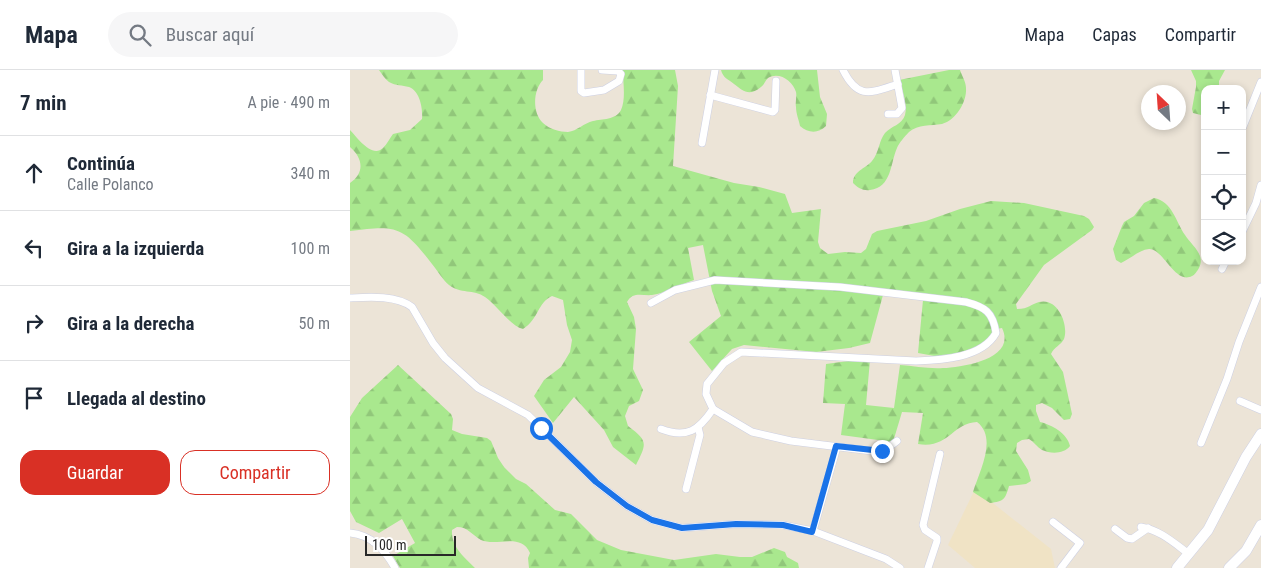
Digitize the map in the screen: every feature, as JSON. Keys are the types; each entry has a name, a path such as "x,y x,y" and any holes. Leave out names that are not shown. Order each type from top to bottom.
{"street":[{"path":"581,70 581,90 584,93 604,90 619,81 621,74 616,70 602,70"},
{"path":"702,143 715,70"},
{"path":"843,70 849,82 864,92 878,91 898,84"},
{"path":"888,114 897,114 902,108 895,70"},
{"path":"710,96 773,112 775,110 776,81"},
{"path":"1246,119 1261,82"},
{"path":"1246,224 1256,203 1261,185"},
{"path":"1222,269 1224,265"},
{"path":"651,303 675,290 715,280 831,286 966,302 988,312 995,324 996,333 984,347 961,355 928,361 741,352 724,363 707,384 706,394 713,409 752,432 791,440 880,452 897,440"},
{"path":"1201,443 1261,287"},
{"path":"350,298 392,300 407,303 412,307 433,343 445,358 478,388 528,415 596,482 627,506 652,520 682,528 736,524 783,525 812,532 886,559 900,568"},
{"path":"1240,401 1261,410"},
{"path":"661,429 686,432 704,423 713,409"},
{"path":"686,489 700,435 698,427"},
{"path":"1177,568 1211,524 1246,457 1261,434"},
{"path":"812,532 836,446"},
{"path":"928,568 937,538 925,530 923,525 940,454"},
{"path":"1053,522 1080,543 1061,568"},
{"path":"1229,568 1246,551 1261,525"},
{"path":"1115,529 1126,538 1132,539 1145,528 1164,535 1189,554"},
{"path":"350,533 370,538 389,556 395,568"}],"shaded area":[{"path":"975,489 1051,549 1055,568 975,568 948,545"}],"green space":[{"path":"379,70 543,70 543,80 537,90 535,102 539,119 548,127 568,132 593,121 616,116 619,113 623,106 624,91 623,71 618,70 675,70 678,86 673,166 734,183 785,194 792,213 821,209 818,242 820,248 828,254 861,253 866,249 872,234 877,231 926,221 991,201 1024,203 1084,216 1089,219 1094,227 1092,230 1044,265 1016,304 1017,309 1021,309 1039,302 1052,304 1057,308 1063,320 1065,327 1064,339 1051,354 1063,372 1072,414 1070,419 1064,420 1052,408 1042,403 1036,405 1036,411 1040,422 1062,433 1070,446 1064,451 1053,453 1042,450 1029,439 1017,443 1016,451 1028,470 1031,481 1026,484 1009,486 1003,499 990,503 973,492 987,446 983,429 977,422 969,423 944,440 928,445 918,444 923,413 902,412 893,442 841,435 845,404 823,403 826,364 870,360 866,405 894,408 900,365 927,368 963,366 986,359 1002,347 1005,339 1002,328 997,329 989,339 975,350 940,357 918,353 923,300 883,295 870,343 816,352 744,345 732,349 712,371 689,342 721,316 712,291 703,245 688,248 694,280 657,294 635,295 627,302 634,317 636,329 633,369 643,390 639,401 629,406 625,416 628,426 639,435 644,443 636,465 613,447 604,430 574,397 553,423 534,396 544,380 561,367 570,352 572,340 567,325 563,300 552,296 547,299 532,321 523,329 508,320 485,297 476,293 458,290 449,285 422,251 406,235 398,231 379,228 350,231 350,183 358,175 360,161 350,147 350,130 365,146 374,151 379,151 393,134 410,130 422,119 422,110 416,92 409,87 389,82"},
{"path":"721,70 817,70 820,97 827,114 826,126 813,132 800,126 796,110 796,92 792,84 785,78 772,76 757,90 746,92 726,78"},
{"path":"949,70 960,70 966,86 965,99 956,115 942,124 920,126 909,132 898,146 886,180 877,188 863,190 853,183 855,176 860,170 874,158 885,133 904,118 906,111 905,102 899,80"},
{"path":"1191,70 1225,70 1219,85 1201,85 1201,115 1193,113 1192,109 1196,81"},
{"path":"1154,198 1160,200 1173,213 1201,258 1201,263 1196,273 1186,277 1180,275 1159,254 1149,249 1121,263 1116,260 1113,249 1124,222 1134,216 1144,203"},
{"path":"398,365 451,414 453,419 452,430 462,434 487,438 491,441 498,458 516,479 526,484 555,510 571,514 597,540 621,550 674,560 716,554 752,557 774,548 785,552 787,557 798,563 799,568 529,568 528,558 530,553 521,543 487,542 464,528 457,527 452,530 456,547 475,568 400,568 393,556 415,543 402,519 379,533 356,522 350,511 350,417 362,398"}],"route":[{"path":"541,428 596,482 627,506 652,520 682,528 736,524 783,525 812,532 829,477 836,446 882,451"}]}
